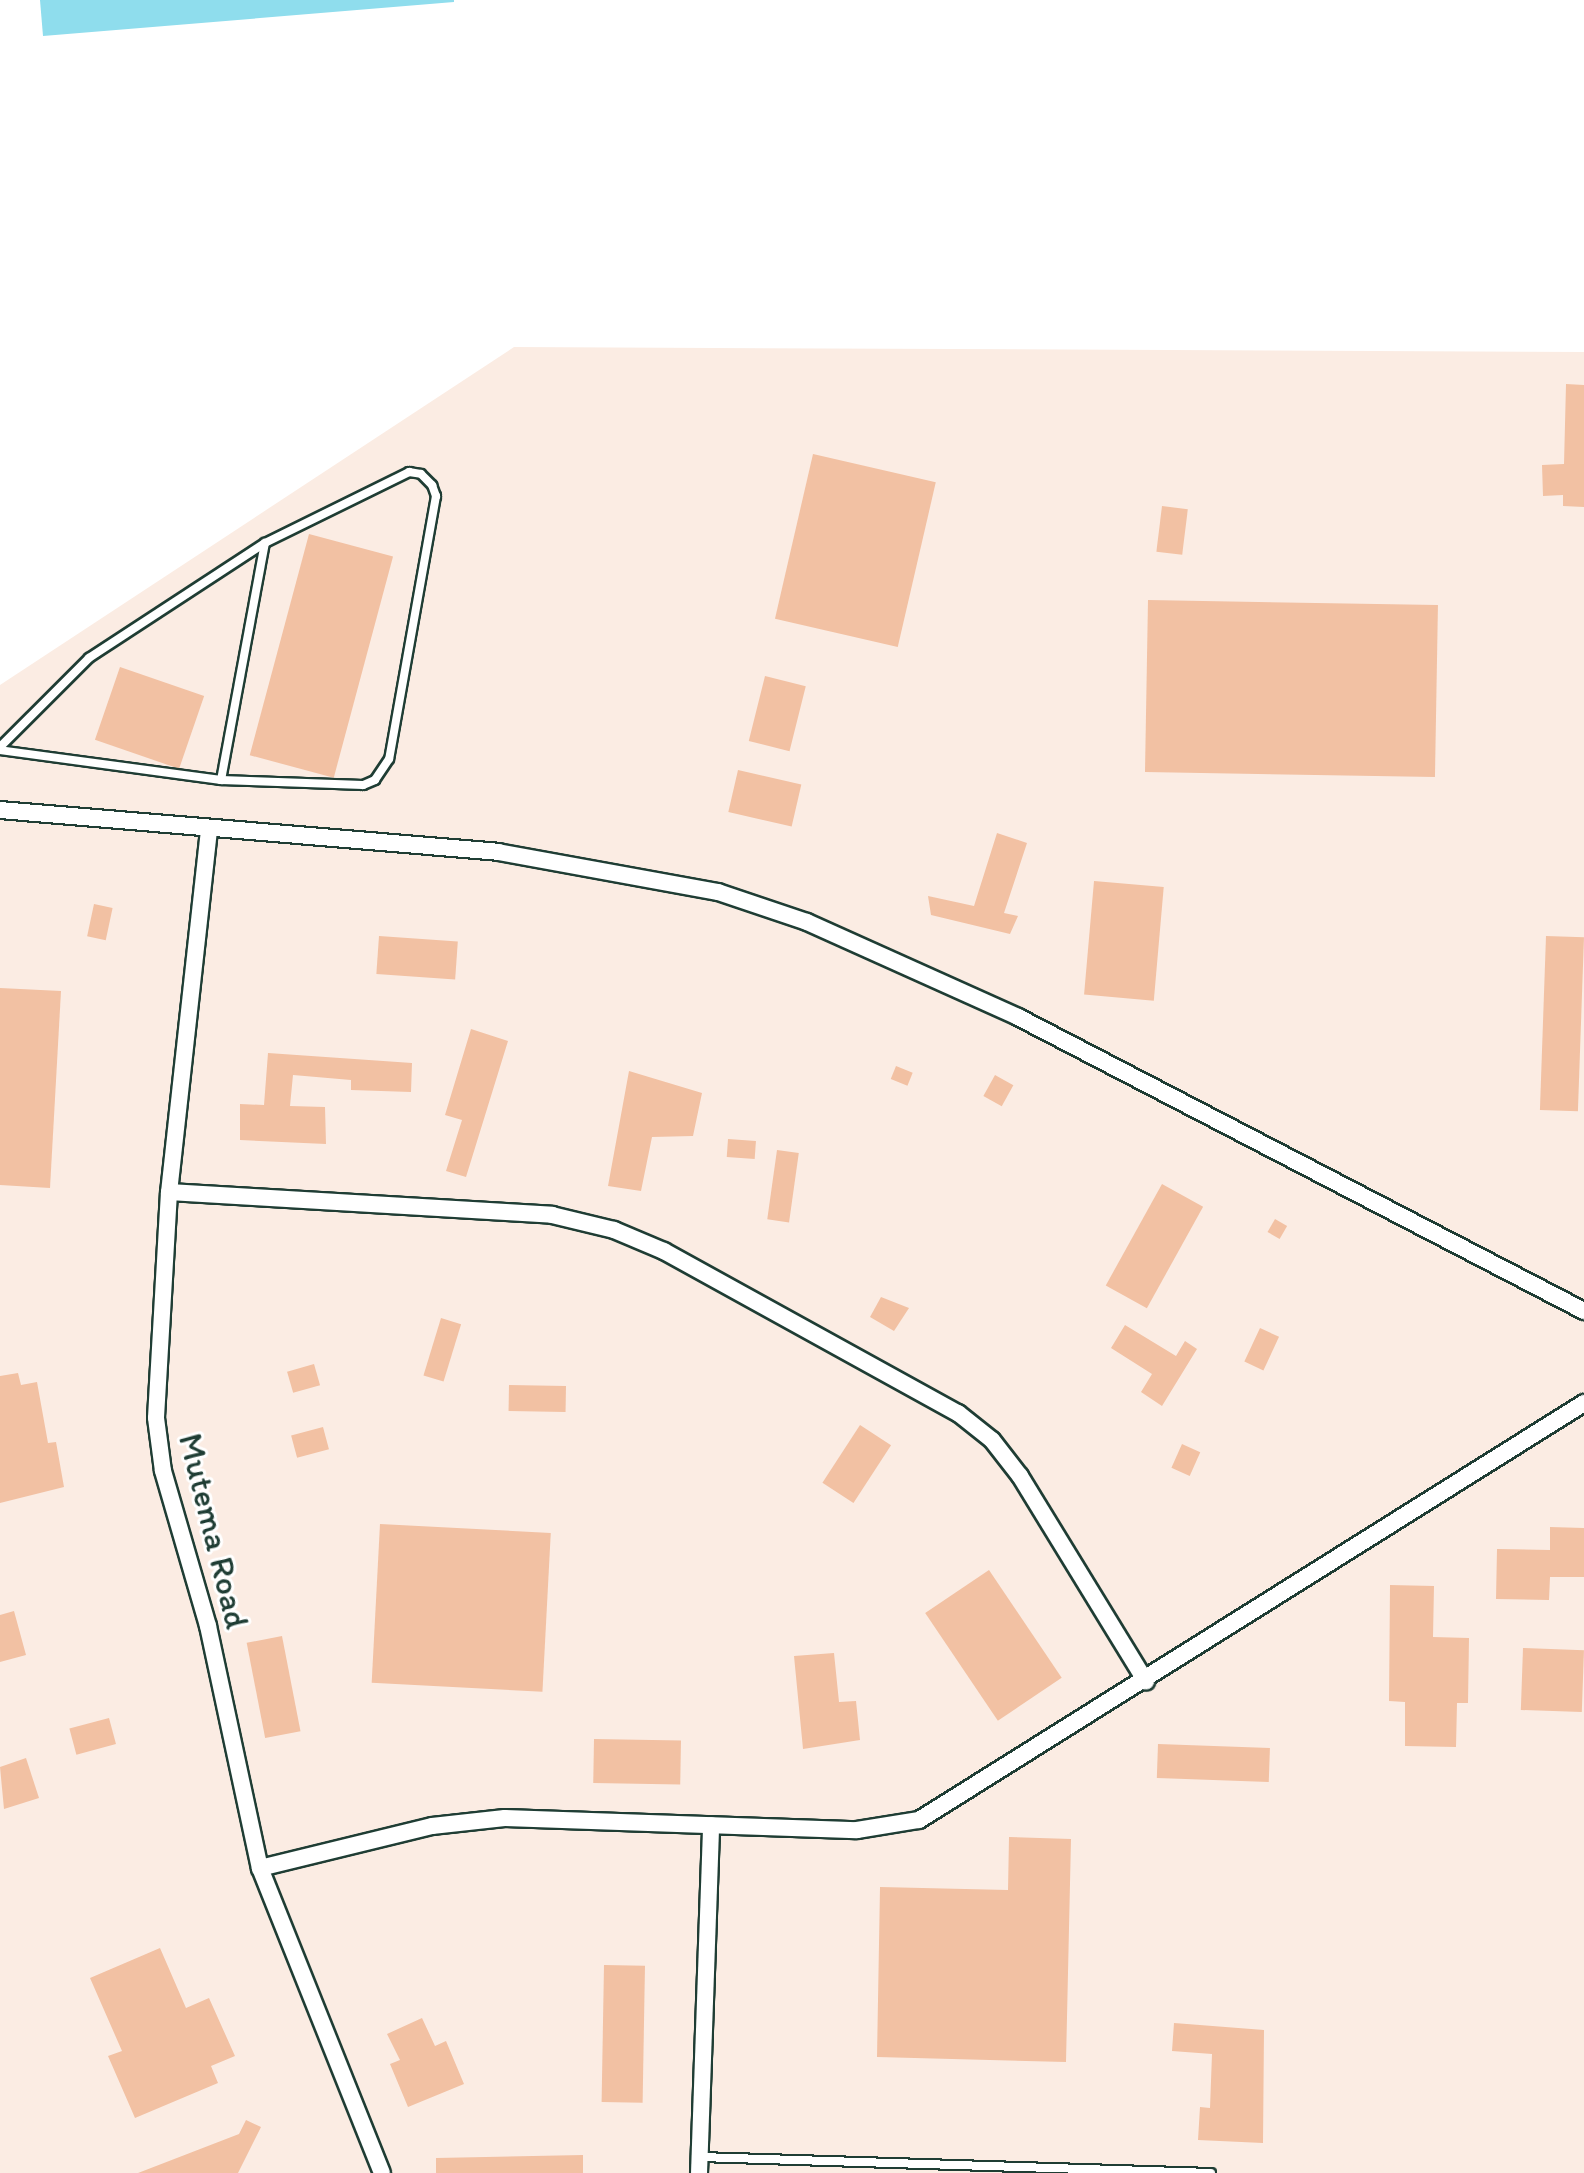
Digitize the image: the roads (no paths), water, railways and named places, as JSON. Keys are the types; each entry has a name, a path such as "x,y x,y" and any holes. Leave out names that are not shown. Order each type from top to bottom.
{"street":[{"path":"0,810 532,857 718,892 807,922 1018,1017 1584,1311"},
{"name":"Mutema Road","path":"209,830 169,1192 156,1418 161,1458 175,1524 208,1626 260,1868 382,2173"},
{"path":"169,1192 539,1214 614,1230 664,1251 958,1413 992,1440 1020,1476 1146,1682"},
{"path":"260,1868 471,1821 539,1817 857,1830 919,1820 1146,1682 1584,1403"},
{"path":"699,2165 711,1825"}],"lane":[{"path":"409,472 421,474 436,496 384,771 363,785 221,780 0,748 89,658 265,543 409,472"},
{"path":"221,780 265,543"},
{"path":"699,2165 1211,2173"}],"water":[{"path":"40,0 454,0 454,2 43,36"}]}
